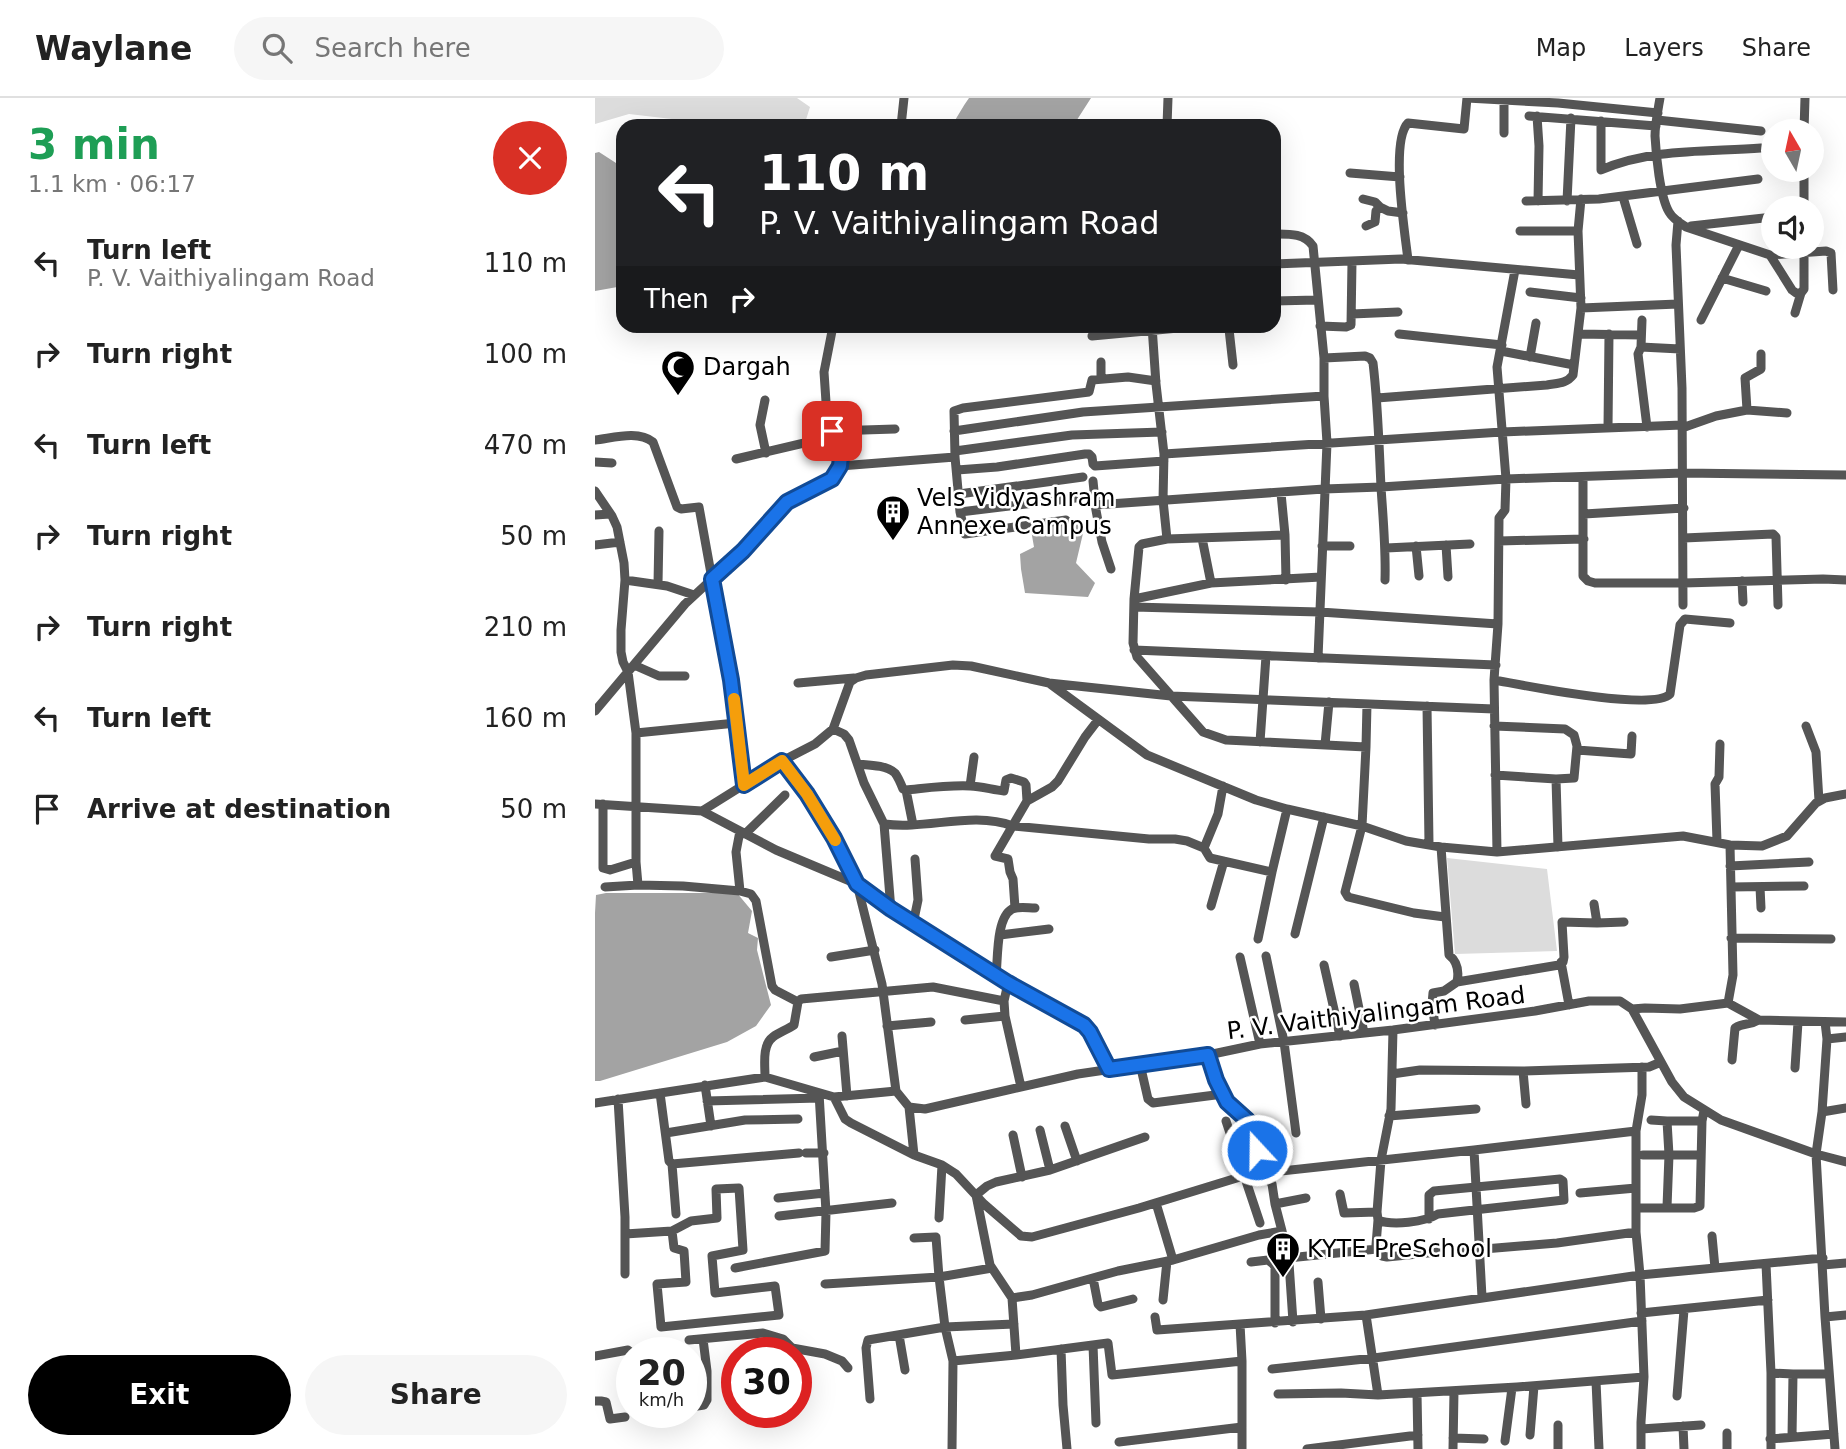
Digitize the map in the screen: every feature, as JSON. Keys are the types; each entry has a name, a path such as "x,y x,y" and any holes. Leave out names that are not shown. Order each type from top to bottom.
{"street":[{"path":"902,119 904,98"},
{"path":"1167,119 1168,98"},
{"path":"1408,260 1400,177 1404,126 1408,123 1464,129 1467,98 1558,103 1657,120 1761,131"},
{"path":"1660,98 1655,134 1663,191 1669,212 1682,224 1761,252"},
{"path":"1804,119 1805,98"},
{"path":"1504,100 1504,133"},
{"path":"1538,201 1539,146 1533,116 1601,121 1657,120"},
{"path":"1567,201 1571,118"},
{"path":"1601,121 1601,170 1620,162 1657,154 1761,148"},
{"path":"1350,173 1400,177"},
{"path":"1525,201 1623,197 1758,179"},
{"path":"1623,197 1637,244"},
{"path":"1363,199 1375,202 1388,211 1403,213"},
{"path":"1377,398 1564,383 1573,375 1581,303 1578,231 1581,199"},
{"path":"1366,226 1375,222 1376,211 1380,207"},
{"path":"1682,224 1761,218"},
{"path":"1682,224 1676,245 1683,473 1683,605"},
{"path":"1520,232 1578,231"},
{"path":"1281,234 1298,235 1309,240 1313,246 1324,358 1327,443 1318,658"},
{"path":"1701,320 1739,244"},
{"path":"1824,251 1831,253 1833,290"},
{"path":"1773,259 1792,290 1801,293"},
{"path":"1795,313 1804,289 1804,259"},
{"path":"1281,264 1408,260 1579,275"},
{"path":"1320,326 1351,325 1352,262"},
{"path":"1497,852 1494,680 1500,518 1505,510 1506,479 1497,367 1515,270"},
{"path":"1721,278 1766,291"},
{"path":"1530,292 1581,303 1678,304"},
{"path":"1281,300 1317,300"},
{"path":"1352,314 1398,312"},
{"path":"1642,320 1641,347 1638,354 1647,427"},
{"path":"1530,357 1536,323"},
{"path":"595,711 694,595 743,551 787,502 832,479 840,466 839,446 827,417 824,372 832,333"},
{"path":"1092,335 1109,333"},
{"path":"1152,333 1164,458 1163,500 1167,539"},
{"path":"1229,333 1233,365"},
{"path":"1399,334 1501,348 1530,357 1574,365"},
{"path":"1578,334 1641,335"},
{"path":"1608,428 1609,334"},
{"path":"1641,347 1680,349"},
{"path":"1747,410 1745,378 1761,369 1761,354"},
{"path":"1324,358 1365,356 1373,363 1386,548 1385,580"},
{"path":"1101,362 1101,379"},
{"path":"1066,520 965,534 960,512 953,412 957,409 1089,392 1091,380 1128,377 1156,381"},
{"path":"954,431 1083,412 1324,396"},
{"path":"765,400 760,425 766,453"},
{"path":"957,470 1085,454 1092,457 1095,466 1327,443 1502,432 1682,427 1716,415 1747,410 1787,412"},
{"path":"736,459 833,433 895,429"},
{"path":"840,466 955,454 1072,435 1162,432"},
{"path":"595,440 637,436 650,439 655,445 677,507 699,507 731,680 744,785"},
{"path":"595,462 612,463"},
{"path":"1095,501 1163,500 1506,479 1683,473 1846,475"},
{"path":"959,494 1083,477"},
{"path":"1583,477 1584,576 1588,581 1684,583 1846,580"},
{"path":"1093,481 1102,542 1111,569"},
{"path":"595,491 617,527 624,563 621,630 623,662 631,669 659,676 685,676"},
{"path":"1281,493 1286,580"},
{"path":"960,512 1092,496 1095,501"},
{"path":"1584,514 1683,508"},
{"path":"595,515 610,514"},
{"path":"658,584 659,531"},
{"path":"1684,538 1773,534 1776,537 1778,605"},
{"path":"1285,535 1167,539 1142,544 1139,547 1134,603 1133,650 1203,732 1226,740 1366,747"},
{"path":"1202,538 1211,583"},
{"path":"1499,541 1584,539"},
{"path":"595,545 620,542"},
{"path":"1386,548 1470,544"},
{"path":"1446,545 1448,577"},
{"path":"1322,546 1350,546"},
{"path":"1416,546 1419,576"},
{"path":"1134,603 1211,583 1321,577"},
{"path":"625,580 658,584 694,595"},
{"path":"1742,581 1743,602"},
{"path":"1134,603 1498,624"},
{"path":"1494,680 1612,699 1653,701 1666,698 1670,694 1683,620 1730,623"},
{"path":"1133,650 1496,665"},
{"path":"1260,741 1266,656"},
{"path":"798,683 953,665 971,666 1049,683 1171,696 1495,709"},
{"path":"631,669 636,733 638,885"},
{"path":"702,811 782,761 815,744 833,729 850,682 856,678"},
{"path":"1049,683 1147,755 1256,800 1363,826 1406,841 1441,847 1497,852 1683,836 1730,845 1762,846 1787,836 1819,801 1846,794"},
{"path":"1325,745 1329,702"},
{"path":"1367,704 1363,826 1346,895 1414,913 1445,918"},
{"path":"1427,706 1429,844"},
{"path":"1015,908 1013,879 1008,859 995,856 1027,801 1058,781 1098,720"},
{"path":"636,733 736,723"},
{"path":"1495,726 1565,729 1574,735 1577,750 1574,778 1495,775"},
{"path":"1806,726 1816,752 1819,801"},
{"path":"833,729 844,734 849,740 864,783 884,824 891,909"},
{"path":"1577,750 1631,754 1632,736"},
{"path":"1717,841 1715,784 1719,778 1720,744"},
{"path":"969,786 974,758"},
{"path":"782,761 807,794 834,838 857,884 875,950 896,1091 909,1107 914,1155"},
{"path":"858,764 890,769 896,774 906,790 913,825"},
{"path":"906,790 969,786 1004,791 1006,780 1011,778 1024,782 1027,801"},
{"path":"1556,779 1558,847"},
{"path":"1204,848 1218,814 1223,786"},
{"path":"740,891 736,852 742,832 785,795"},
{"path":"636,862 610,870 599,869 599,804 702,811 776,850 857,884 996,976 1084,1025 1109,1069"},
{"path":"1258,939 1287,809"},
{"path":"1295,934 1324,817"},
{"path":"884,824 901,827 994,820 1013,826 1175,839 1204,848 1210,858 1272,872"},
{"path":"1730,845 1733,975 1728,1003 1759,1020 1846,1022"},
{"path":"1441,847 1449,956 1454,959 1459,973 1457,982"},
{"path":"913,923 918,900 915,859"},
{"path":"1211,906 1224,861"},
{"path":"1730,866 1809,862"},
{"path":"605,887 683,886 751,894 756,901 772,986 798,1002"},
{"path":"1731,887 1804,886"},
{"path":"1761,887 1761,908"},
{"path":"1594,904 1597,923"},
{"path":"996,976 1002,920 1015,908 1035,908"},
{"path":"1569,1005 1562,962 1562,922 1624,922"},
{"path":"1000,936 1049,929"},
{"path":"1731,938 1832,939"},
{"path":"831,957 875,950"},
{"path":"1266,956 1284,1042 1296,1133"},
{"path":"1240,957 1259,1044"},
{"path":"1435,1025 1433,993 1444,991 1457,982 1559,965 1562,962"},
{"path":"1324,965 1340,1036"},
{"path":"1008,983 1004,1001 1005,1016 1021,1087"},
{"path":"1354,984 1364,1033"},
{"path":"765,1077 768,1042 794,1025 798,1002 801,999 933,987 1004,1001"},
{"name":"P. V. Vaithiyalingam Road","path":"909,1107 925,1109 1109,1069 1208,1055 1259,1044 1435,1025 1589,1001 1620,1002 1632,1009 1680,1009 1728,1003"},
{"path":"1632,1009 1677,1089 1703,1116 1700,1206 1636,1208"},
{"path":"965,1020 1005,1016"},
{"path":"1732,1060 1735,1028 1741,1024 1751,1025 1759,1020"},
{"path":"887,1026 931,1022"},
{"path":"1795,1068 1798,1022"},
{"path":"1825,1022 1827,1039 1816,1154 1835,1449"},
{"path":"1393,1030 1389,1116 1381,1160 1377,1250 1387,1257 1438,1252"},
{"path":"842,1036 847,1096"},
{"path":"1827,1039 1846,1037"},
{"path":"814,1057 843,1051"},
{"path":"1208,1055 1227,1102 1247,1120 1264,1173 1272,1184 1288,1258 1293,1322"},
{"path":"1392,1074 1420,1070 1523,1071 1642,1067 1661,1062"},
{"path":"1140,1064 1148,1099 1153,1103 1223,1094"},
{"path":"1641,1449 1644,1377 1636,1232 1636,1131 1642,1095 1642,1067"},
{"path":"1523,1071 1526,1104"},
{"path":"595,1103 765,1077 819,1096"},
{"path":"705,1085 711,1126"},
{"path":"707,1101 834,1097 896,1091"},
{"path":"660,1093 669,1161 672,1164 676,1214"},
{"path":"735,1268 825,1251 827,1212 819,1096"},
{"path":"834,1097 848,1121 956,1174 984,1204 1021,1236 1026,1237 1156,1203 1244,1176 1636,1131"},
{"path":"618,1099 625,1274"},
{"path":"1822,1112 1846,1108"},
{"path":"1389,1116 1476,1109"},
{"path":"1651,1120 1667,1121 1703,1116 1846,1162"},
{"path":"666,1133 744,1120 798,1119"},
{"path":"1226,1121 1259,1223"},
{"path":"1667,1121 1667,1207"},
{"path":"1065,1126 1077,1161"},
{"path":"1039,1130 1050,1170"},
{"path":"1013,1135 1022,1177"},
{"path":"976,1195 996,1182 1050,1170 1145,1137"},
{"path":"1474,1150 1482,1297"},
{"path":"672,1164 824,1153"},
{"path":"1643,1156 1701,1155"},
{"path":"939,1219 942,1165"},
{"path":"1340,1194 1344,1213 1378,1216 1388,1223 1429,1219 1438,1214 1564,1200 1564,1184 1560,1179 1431,1193 1429,1219"},
{"path":"625,1234 672,1231 691,1222 716,1218 716,1189 739,1188 743,1250 712,1256 715,1293 775,1286 779,1315 661,1327 657,1284 686,1282 684,1251 674,1248 672,1231"},
{"path":"1580,1194 1636,1188"},
{"path":"778,1198 825,1194"},
{"path":"976,1195 992,1268 1012,1298 1016,1355"},
{"path":"1275,1204 1306,1198"},
{"path":"779,1216 892,1203"},
{"path":"1156,1203 1170,1261 1163,1300"},
{"path":"1012,1298 1170,1261 1282,1231"},
{"path":"1460,1251 1557,1243 1636,1232"},
{"path":"1712,1236 1715,1268"},
{"path":"914,1238 936,1237 945,1327 953,1361 952,1449"},
{"path":"1288,1258 1377,1250"},
{"path":"1251,1262 1268,1260 1273,1264 1275,1323"},
{"path":"1155,1317 1157,1330 1293,1322 1366,1315 1640,1275 1766,1264 1846,1263"},
{"path":"1766,1264 1771,1444 1792,1437 1834,1434"},
{"path":"825,1284 939,1277 992,1268"},
{"path":"1093,1278 1101,1307 1133,1299"},
{"path":"1318,1282 1321,1319"},
{"path":"1272,1369 1374,1358 1684,1310 1768,1300"},
{"path":"1677,1396 1684,1310"},
{"path":"1366,1315 1378,1395"},
{"path":"1825,1317 1846,1315"},
{"path":"870,1399 867,1343 872,1339 945,1327 1014,1324"},
{"path":"1240,1324 1242,1449"},
{"path":"707,1339 763,1334 783,1339 792,1348 825,1354 842,1361 848,1368"},
{"path":"899,1335 905,1370"},
{"path":"953,1361 1108,1343 1112,1375 1242,1361"},
{"path":"1093,1345 1096,1423"},
{"path":"1061,1349 1067,1449"},
{"path":"595,1356 616,1352"},
{"path":"1771,1373 1829,1374"},
{"path":"1792,1437 1793,1374"},
{"path":"1278,1394 1378,1395 1644,1377"},
{"path":"1597,1381 1599,1449"},
{"path":"1530,1436 1534,1386"},
{"path":"1506,1441 1512,1388"},
{"path":"1453,1449 1454,1391"},
{"path":"1417,1393 1418,1449"},
{"path":"595,1401 606,1402 610,1419 616,1418"},
{"path":"1558,1425 1558,1449"},
{"path":"1641,1429 1702,1425"},
{"path":"1683,1426 1684,1449"},
{"path":"1119,1442 1242,1427"},
{"path":"1727,1433 1727,1449"},
{"path":"1307,1449 1418,1435"},
{"path":"1453,1438 1485,1439"}],"shaded area":[{"path":"595,98 797,98 810,107 806,119 672,119 629,114 595,124"},
{"path":"969,98 1091,98 1078,119 956,119"},
{"path":"599,152 616,163 616,287 595,291 595,153"},
{"path":"1073,521 1085,525 1076,563 1095,583 1088,597 1025,593 1020,554 1034,547 1031,530"},
{"path":"1447,858 1547,869 1557,951 1455,954"},
{"path":"737,893 752,911 748,933 758,938 757,950 771,1005 756,1026 727,1042 595,1081 596,895"}],"slow traffic":[{"path":"734,699 744,785 782,761 807,794 835,840"}],"place":[{"name":"Dargah","path":"678,397"},
{"name":"Vels Vidyashram Annexe Campus","path":"893,542"},
{"name":"KYTE PreSchool","path":"1283,1279"}],"route":[{"path":"832,431 841,456 840,466 832,479 787,502 743,551 712,579 731,680 744,785 782,761 807,794 834,838 857,884 891,909 1008,983 1084,1025 1109,1069 1208,1055 1227,1102 1247,1120 1257,1150"}]}
